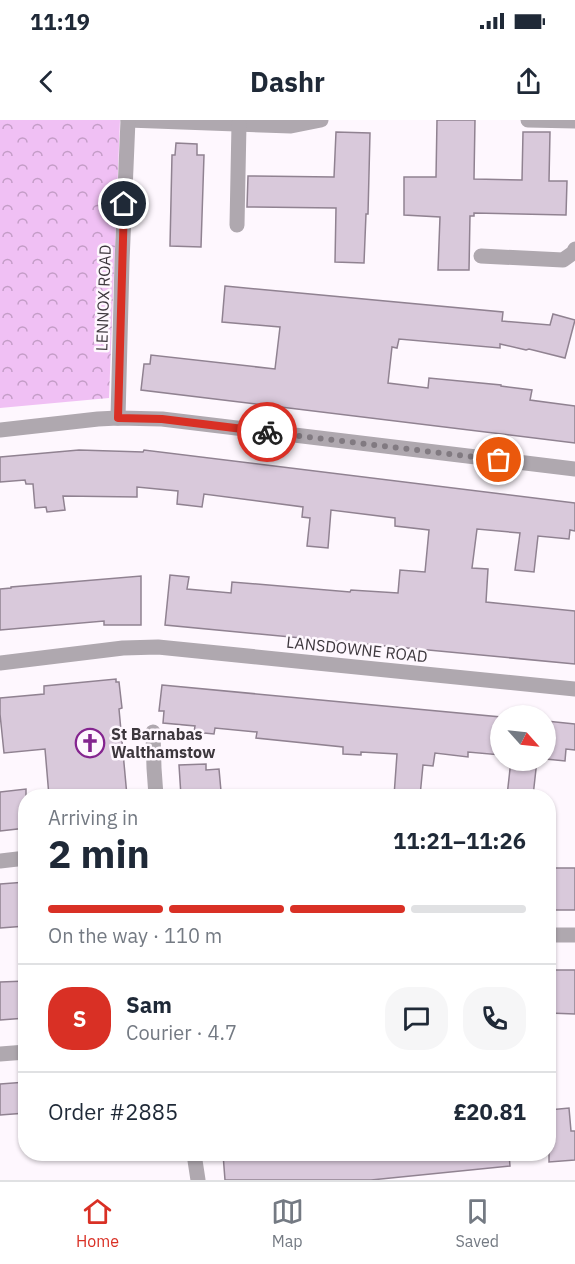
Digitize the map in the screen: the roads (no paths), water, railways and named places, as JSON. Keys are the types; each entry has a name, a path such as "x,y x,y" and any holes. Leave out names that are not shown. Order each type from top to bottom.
{"street":[{"name":"LENNOX ROAD","path":"118,418 128,120 291,126 321,120"},
{"path":"528,120 575,122"},
{"path":"237,225 239,124"},
{"path":"481,256 563,260 575,249"},
{"path":"0,430 118,418 162,419 575,469"},
{"name":"LANSDOWNE ROAD","path":"0,663 135,647 158,647 575,689"},
{"path":"153,732 156,789"},
{"path":"0,861 18,859"},
{"path":"556,935 575,935"},
{"path":"0,1054 18,1053"},
{"path":"196,1161 198,1180"}],"place":[{"name":"St Barnabas Walthamstow","path":"90,743"}]}
